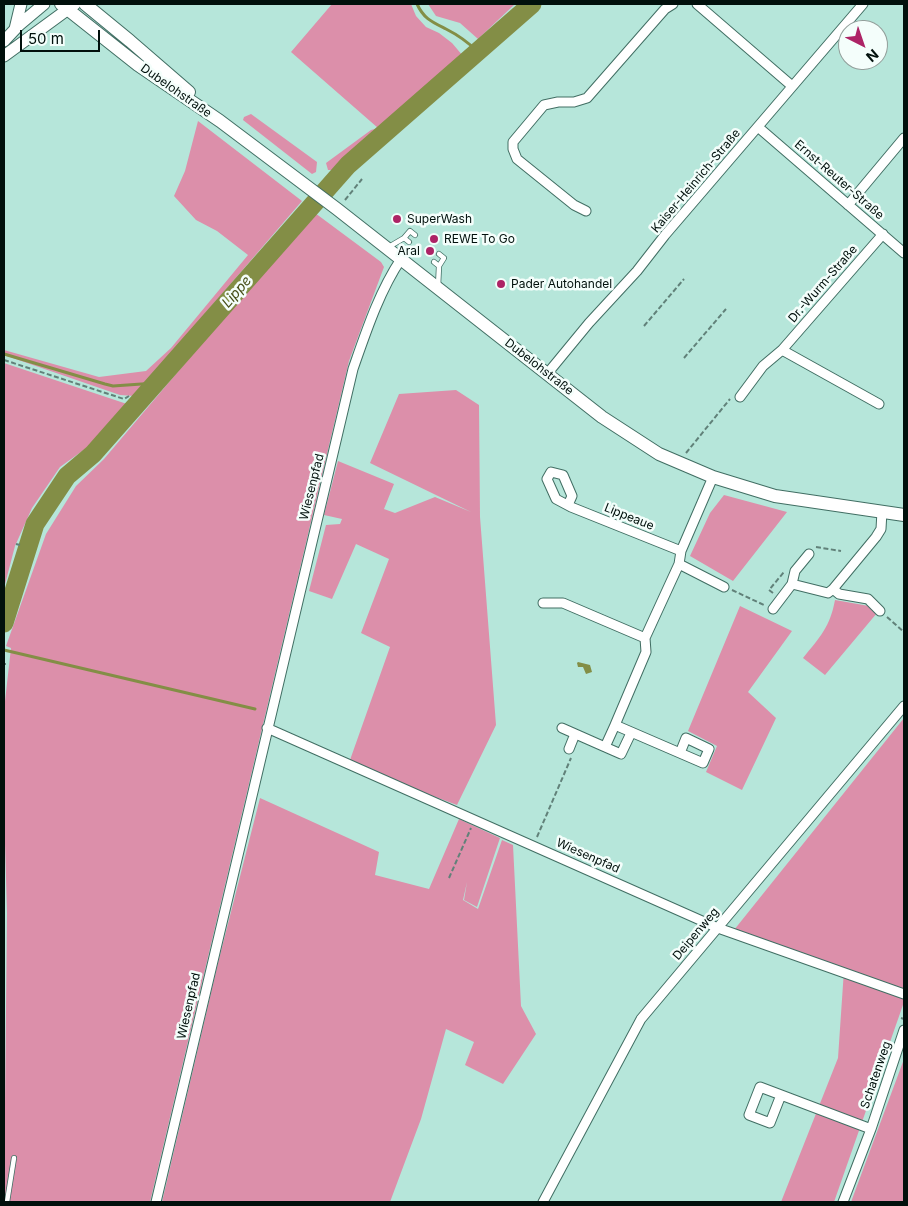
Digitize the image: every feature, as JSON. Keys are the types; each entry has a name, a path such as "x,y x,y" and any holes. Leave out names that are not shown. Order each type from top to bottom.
{"main road":[{"name":"Dubelohstraße","path":"85,4 169,73 220,121"},
{"name":"Dubelohstraße","path":"68,6 138,65 220,121 401,258 602,417 659,454 713,477 775,496 846,503 878,508 904,515"}],"street":[{"path":"14,30 19,18 21,4"},
{"path":"4,42 14,30 44,4"},
{"path":"586,211 574,205 517,159 513,149 513,142 544,105 558,102 574,102 587,98 665,9 674,4"},
{"path":"697,4 792,86"},
{"name":"Kaiser-Heinrich-Straße","path":"547,374 589,323 637,271 671,227 863,4"},
{"path":"4,56 68,6"},
{"name":"Ernst-Reuter-Straße","path":"758,127 904,252"},
{"path":"848,205 904,138"},
{"name":"Dr.-Wurm-Straße","path":"740,398 763,366 782,350 883,234"},
{"name":"Wiesenpfad","path":"156,1202 353,369 388,281 401,258"},
{"path":"782,350 880,404"},
{"path":"605,747 646,652 645,638 679,564 681,551 713,477"},
{"name":"Lippeaue","path":"568,505 681,551"},
{"path":"792,584 828,593 833,589 876,537 880,529 878,508"},
{"path":"773,609 792,584 795,571 809,554"},
{"path":"679,564 724,587"},
{"path":"833,589 839,594 868,599 880,611"},
{"path":"544,603 563,603 645,638"},
{"name":"Deipenweg","path":"543,1202 641,1019 904,706"},
{"path":"615,724 631,733 680,753"},
{"name":"Wiesenpfad","path":"267,728 718,928 904,994"},
{"path":"562,728 621,754 631,733"},
{"path":"569,749 575,734"},
{"name":"Schatenweg","path":"843,1202 871,1129 904,1030"},
{"name":"Schatenweg","path":"781,1095 871,1129"}],"lane":[{"path":"387,248 404,238 410,231 415,235"},
{"path":"404,238 409,242"},
{"path":"438,288 438,266 444,258 439,254"},
{"path":"434,262 438,266"},
{"path":"7,1202 14,1158"}],"path":[{"path":"335,208 362,180"},
{"path":"644,326 684,279"},
{"path":"684,358 726,309"},
{"path":"4,360 124,399 129,396"},
{"path":"678,463 730,399 740,398"},
{"path":"724,587 773,609"},
{"path":"880,611 904,632"},
{"path":"534,845 572,756 569,749"},
{"path":"449,878 475,819"}],"shaded area":[{"path":"332,4 411,4 416,16 426,27 439,33 452,43 463,56 334,170 328,170 326,163 371,130 378,128 291,52"},
{"path":"428,4 515,4 478,39 460,23 436,16"},
{"path":"251,114 317,162 316,172 312,174 243,120 244,117"},
{"path":"198,121 302,201 134,396 120,395 4,355 4,350 99,377 146,371 171,348 248,255 217,231 196,220 174,196 185,171"},
{"path":"315,213 381,262 384,267 349,361 150,1202 4,1201 7,913 4,710 11,648 6,646 46,534 76,486 104,459 264,270 291,243"},
{"path":"4,363 127,404 92,444 60,467 32,508 15,546 4,588"},
{"path":"456,390 479,405 480,517 496,725 457,805 422,792 350,760 390,647 361,633 389,559 356,544 332,599 309,591 326,525 340,524 342,519 324,515 338,461 394,484 384,509 395,513 435,497 471,512 370,463 399,394"},
{"path":"724,495 787,512 733,581 690,556 710,513"},
{"path":"835,600 869,606 877,613 825,675 803,658 827,625"},
{"path":"740,606 792,631 748,692 776,718 742,790 706,772 717,746 688,731"},
{"path":"578,662 590,665 592,672 586,674 583,667 578,667"},
{"path":"904,718 904,1002 834,1202 781,1202 838,1058 844,970 734,930"},
{"path":"260,798 379,852 375,875 429,889 459,819 500,838 477,907 464,900 467,882 463,900 478,909 502,840 513,845 521,1006 536,1034 503,1084 465,1065 474,1042 446,1029 421,1119 390,1202 162,1202 218,963"},
{"path":"904,1059 904,1202 851,1202"}],"waterway":[{"path":"417,4 429,20 467,42 478,52"},
{"name":"Lippe","path":"4,623 35,524 67,476 93,454 348,165 532,4"},
{"path":"4,354 113,386 156,383"},
{"path":"4,650 255,709"}],"place":[{"name":"SuperWash","path":"397,219"},
{"name":"REWE To Go","path":"434,239"},
{"name":"Aral","path":"430,251"},
{"name":"Pader Autohandel","path":"501,284"}]}
